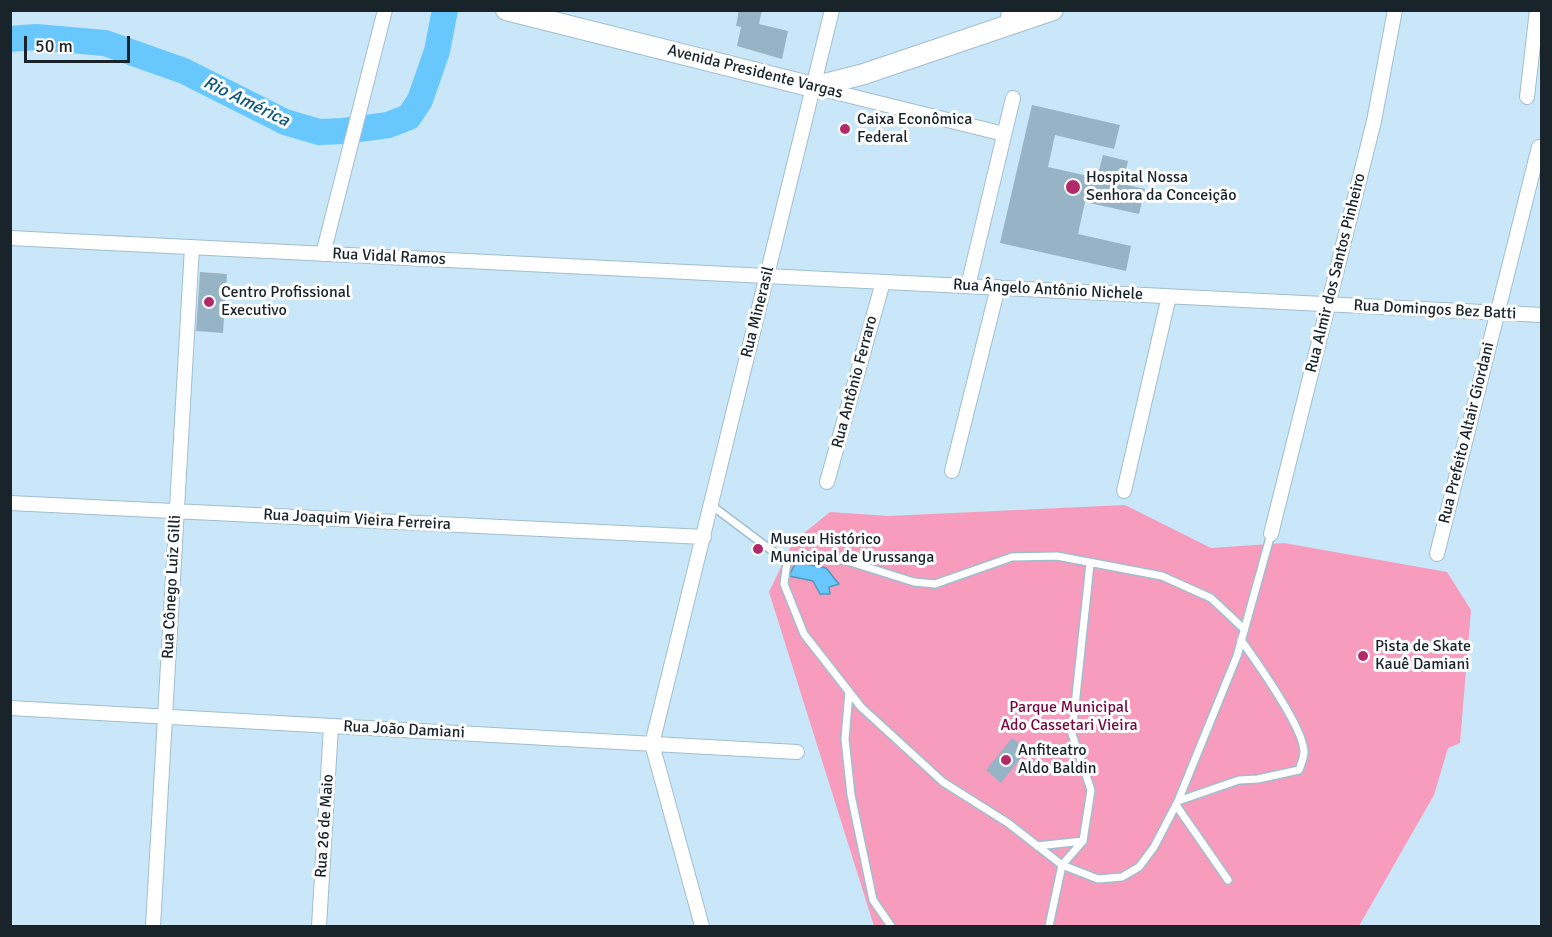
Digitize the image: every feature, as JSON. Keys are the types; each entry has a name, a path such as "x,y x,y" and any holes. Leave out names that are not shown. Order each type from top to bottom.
{"street":[{"path":"323,254 385,10"},
{"name":"Rua Minerasil","path":"652,744 832,10"},
{"path":"813,87 864,74 1008,18 1053,10"},
{"name":"Rua Almir dos Santos Pinheiro","path":"1271,534 1381,92 1395,10"},
{"path":"1527,98 1537,10"},
{"name":"Avenida Presidente Vargas","path":"516,12 1004,134"},
{"path":"968,286 1013,98"},
{"name":"Rua Prefeito Altair Giordani","path":"1437,554 1539,147"},
{"name":"Rua Vidal Ramos","path":"10,238 767,276"},
{"name":"Rua Cônego Luiz Gilli","path":"153,927 192,247"},
{"name":"Rua Ângelo Antônio Nichele","path":"767,276 1328,304"},
{"name":"Rua Antônio Ferraro","path":"827,482 883,282"},
{"path":"952,471 998,287"},
{"path":"1124,491 1170,296"},
{"name":"Rua Domingos Bez Batti","path":"1328,304 1542,315"},
{"name":"Rua Joaquim Vieira Ferreira","path":"10,503 704,537"},
{"name":"Rua João Damiani","path":"10,708 797,752"},
{"name":"Rua 26 de Maio","path":"319,927 331,726"},
{"path":"652,744 702,927"}],"lane":[{"path":"711,505 787,561"},
{"path":"787,561 784,584 804,634 861,707 943,782 1008,823 1062,865 1098,879 1122,877 1139,867 1177,803 1241,640 1271,534"},
{"path":"787,561 808,555 844,560 914,582 935,584 1012,557 1057,556 1162,576 1210,598 1244,629"},
{"path":"1049,927 1062,865 1083,841 1091,790 1072,734 1090,564"},
{"path":"1177,803 1239,780 1257,779 1299,770 1304,759 1300,737 1270,682 1241,640"},
{"path":"849,692 845,739 851,795 873,900 891,927"},
{"path":"1177,803 1228,880"},
{"path":"1037,846 1083,841"}],"green space":[{"name":"Parque Municipal Ado Cassetari Vieira","path":"1125,505 1211,548 1284,543 1447,572 1471,610 1460,743 1448,748 1434,795 1359,926 874,926 769,592 793,542 830,512 888,516"}],"water":[{"path":"796,562 826,568 839,584 829,587 830,594 820,594 813,581 789,576"}],"building":[{"path":"739,10 762,10 759,24 788,31 782,59 737,46 741,27 736,26"},
{"name":"Hospital Nossa Senhora da Conceição","path":"1032,105 1120,125 1114,149 1055,135 1048,167 1097,178 1103,155 1128,161 1123,184 1145,189 1139,214 1085,202 1078,234 1131,246 1126,271 1000,243"},
{"name":"Centro Profissional Executivo","path":"200,272 227,274 223,333 196,331"},
{"name":"Anfiteatro Aldo Baldin","path":"1012,738 1027,750 1001,783 986,770"}],"waterway":[{"name":"Rio América","path":"10,39 36,37 105,43 184,71 285,122 319,132 344,131 388,125 409,117 420,100 437,51 445,10"}],"place":[{"name":"Caixa Econômica Federal","path":"845,129"},
{"name":"Hospital Nossa Senhora da Conceição","path":"1073,187"},
{"name":"Centro Profissional Executivo","path":"209,302"},
{"name":"Museu Histórico Municipal de Urussanga","path":"758,549"},
{"name":"Pista de Skate Kauê Damiani","path":"1363,656"},
{"name":"Anfiteatro Aldo Baldin","path":"1006,760"}]}
